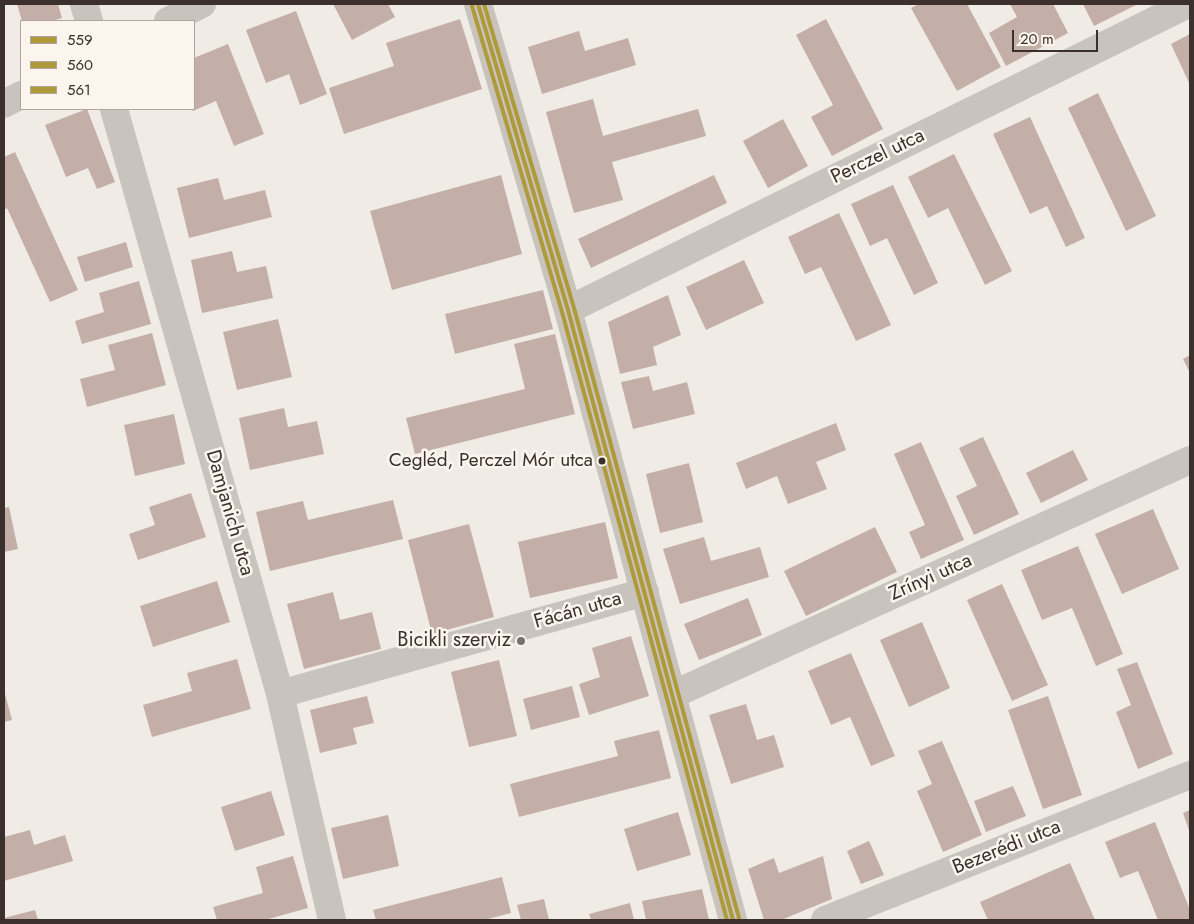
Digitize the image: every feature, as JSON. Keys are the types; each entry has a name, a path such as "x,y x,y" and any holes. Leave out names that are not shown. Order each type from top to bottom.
{"street":[{"path":"84,4 89,20"},
{"path":"170,20 202,4"},
{"path":"478,4 568,310 733,920"},
{"name":"Perczel utca","path":"568,310 1188,4"},
{"path":"4,104 20,96"},
{"name":"Damjanich utca","path":"114,110 280,694 332,920"},
{"name":"Zrínyi utca","path":"672,695 1190,460"},
{"name":"Fácán utca","path":"280,694 645,592"},
{"name":"Bezerédi utca","path":"825,920 1190,775"}],"building":[{"path":"17,4 58,4 62,18 55,20 22,20"},
{"path":"333,4 388,4 395,17 352,40"},
{"path":"919,4 967,4 1001,67 957,91 911,8"},
{"path":"1010,4 1053,4 1068,33 1006,66 989,33 1017,17"},
{"path":"1083,4 1138,4 1094,26"},
{"path":"296,11 327,94 300,105 289,74 266,83 246,30"},
{"path":"460,19 482,89 344,134 329,88 394,66 386,43"},
{"path":"826,19 883,129 832,156 811,117 833,105 796,35"},
{"path":"579,31 585,51 628,38 636,65 542,94 528,47"},
{"path":"1190,34 1190,85 1171,44"},
{"path":"228,44 264,134 234,146 216,101 193,111 195,110 195,58"},
{"path":"1098,93 1156,216 1126,231 1068,108"},
{"path":"593,99 603,136 698,109 706,136 612,162 623,200 574,213 546,112"},
{"path":"87,110 115,182 97,189 88,168 66,177 45,125"},
{"path":"1030,117 1085,238 1066,247 1047,206 1030,214 993,134"},
{"path":"783,119 808,166 768,188 743,141"},
{"path":"15,152 78,290 50,302 7,208 4,210 4,157"},
{"path":"954,154 1012,271 985,285 948,208 928,218 908,177"},
{"path":"501,175 522,254 392,290 370,211"},
{"path":"714,175 727,203 591,268 578,239"},
{"path":"218,178 224,200 265,190 272,217 189,238 177,188"},
{"path":"893,185 938,283 914,295 887,238 870,246 851,204"},
{"path":"839,213 891,325 856,341 821,267 805,274 788,237"},
{"path":"126,242 133,267 85,282 77,257"},
{"path":"232,251 237,272 266,266 273,298 202,313 191,260"},
{"path":"744,260 764,303 706,330 686,287"},
{"path":"139,281 151,324 82,344 75,321 104,312 99,293"},
{"path":"543,290 553,329 455,354 445,314"},
{"path":"668,295 681,335 653,347 657,365 620,374 608,322"},
{"path":"278,319 292,377 237,390 223,332"},
{"path":"152,333 166,385 87,407 80,379 115,370 108,345"},
{"path":"555,334 575,414 415,454 406,418 525,389 514,344"},
{"path":"1190,355 1190,373 1183,359"},
{"path":"649,376 653,391 687,382 695,414 633,429 621,382"},
{"path":"284,408 288,427 317,421 324,454 250,470 239,418"},
{"path":"174,414 185,464 135,476 124,425"},
{"path":"836,423 846,450 816,462 827,489 788,504 777,476 746,489 736,463"},
{"path":"983,437 1019,514 974,535 956,496 977,486 959,448"},
{"path":"921,442 964,540 921,559 909,532 925,525 894,454"},
{"path":"1073,450 1088,480 1041,503 1026,473"},
{"path":"689,463 703,522 660,533 646,474"},
{"path":"191,493 206,537 138,560 129,534 155,525 149,507"},
{"path":"393,500 403,539 270,571 256,512 303,501 308,520"},
{"path":"9,507 18,549 4,552 4,508"},
{"path":"1153,509 1179,569 1122,594 1095,534"},
{"path":"605,522 618,578 530,598 518,542"},
{"path":"469,524 494,617 432,634 408,540"},
{"path":"875,527 897,572 806,616 784,571"},
{"path":"704,537 711,561 760,547 769,577 680,604 663,549"},
{"path":"1078,546 1123,654 1096,666 1072,608 1042,620 1021,570"},
{"path":"217,581 230,622 153,647 140,606"},
{"path":"1002,584 1048,685 1012,701 967,600"},
{"path":"333,592 340,620 372,612 381,649 304,669 287,604"},
{"path":"748,598 762,635 699,660 684,624"},
{"path":"922,622 950,688 909,707 880,640"},
{"path":"631,636 649,696 589,715 579,684 600,677 592,648"},
{"path":"851,653 895,756 871,766 850,717 831,725 808,671"},
{"path":"237,659 251,709 152,737 143,705 192,691 187,673"},
{"path":"499,660 517,736 469,747 451,672"},
{"path":"1137,662 1173,754 1138,769 1116,712 1131,705 1117,669"},
{"path":"572,686 580,717 531,730 523,699"},
{"path":"4,690 12,720 4,722"},
{"path":"367,696 374,723 353,728 357,744 320,753 310,710"},
{"path":"1048,696 1082,795 1043,809 1008,710"},
{"path":"746,704 757,740 774,735 784,767 731,784 709,715"},
{"path":"659,730 671,778 519,817 510,784 618,756 614,741"},
{"path":"942,741 982,835 943,852 917,791 932,784 918,751"},
{"path":"1013,786 1026,816 986,832 974,801"},
{"path":"271,791 285,835 235,851 221,807"},
{"path":"1190,810 1190,833 1183,813"},
{"path":"678,812 691,855 637,871 624,829"},
{"path":"388,815 399,866 343,879 331,828"},
{"path":"1155,822 1190,910 1190,920 1158,920 1138,871 1120,878 1105,842"},
{"path":"30,830 34,845 65,835 73,861 4,881 4,837"},
{"path":"869,841 884,875 861,884 847,851"},
{"path":"293,856 308,908 265,920 217,920 213,907 263,893 256,867"},
{"path":"823,856 832,899 781,920 764,920 748,869 774,858 779,873"},
{"path":"1070,863 1095,920 988,920 980,902"},
{"path":"502,877 511,913 484,920 376,920 373,910"},
{"path":"702,889 709,920 646,920 642,901"},
{"path":"544,899 549,920 521,920 517,905"},
{"path":"630,903 634,920 591,920 589,914"},
{"path":"35,910 38,920 4,920 4,918"}],"transit line":[{"name":"559","path":"478,4 568,310 733,920"},
{"name":"561","path":"484,4 574,308 739,918"},
{"name":"560","path":"472,6 562,312 727,920"}],"place":[{"name":"Cegléd, Perczel Mór utca","path":"602,461"},
{"name":"Bicikli szerviz","path":"521,641"}]}
